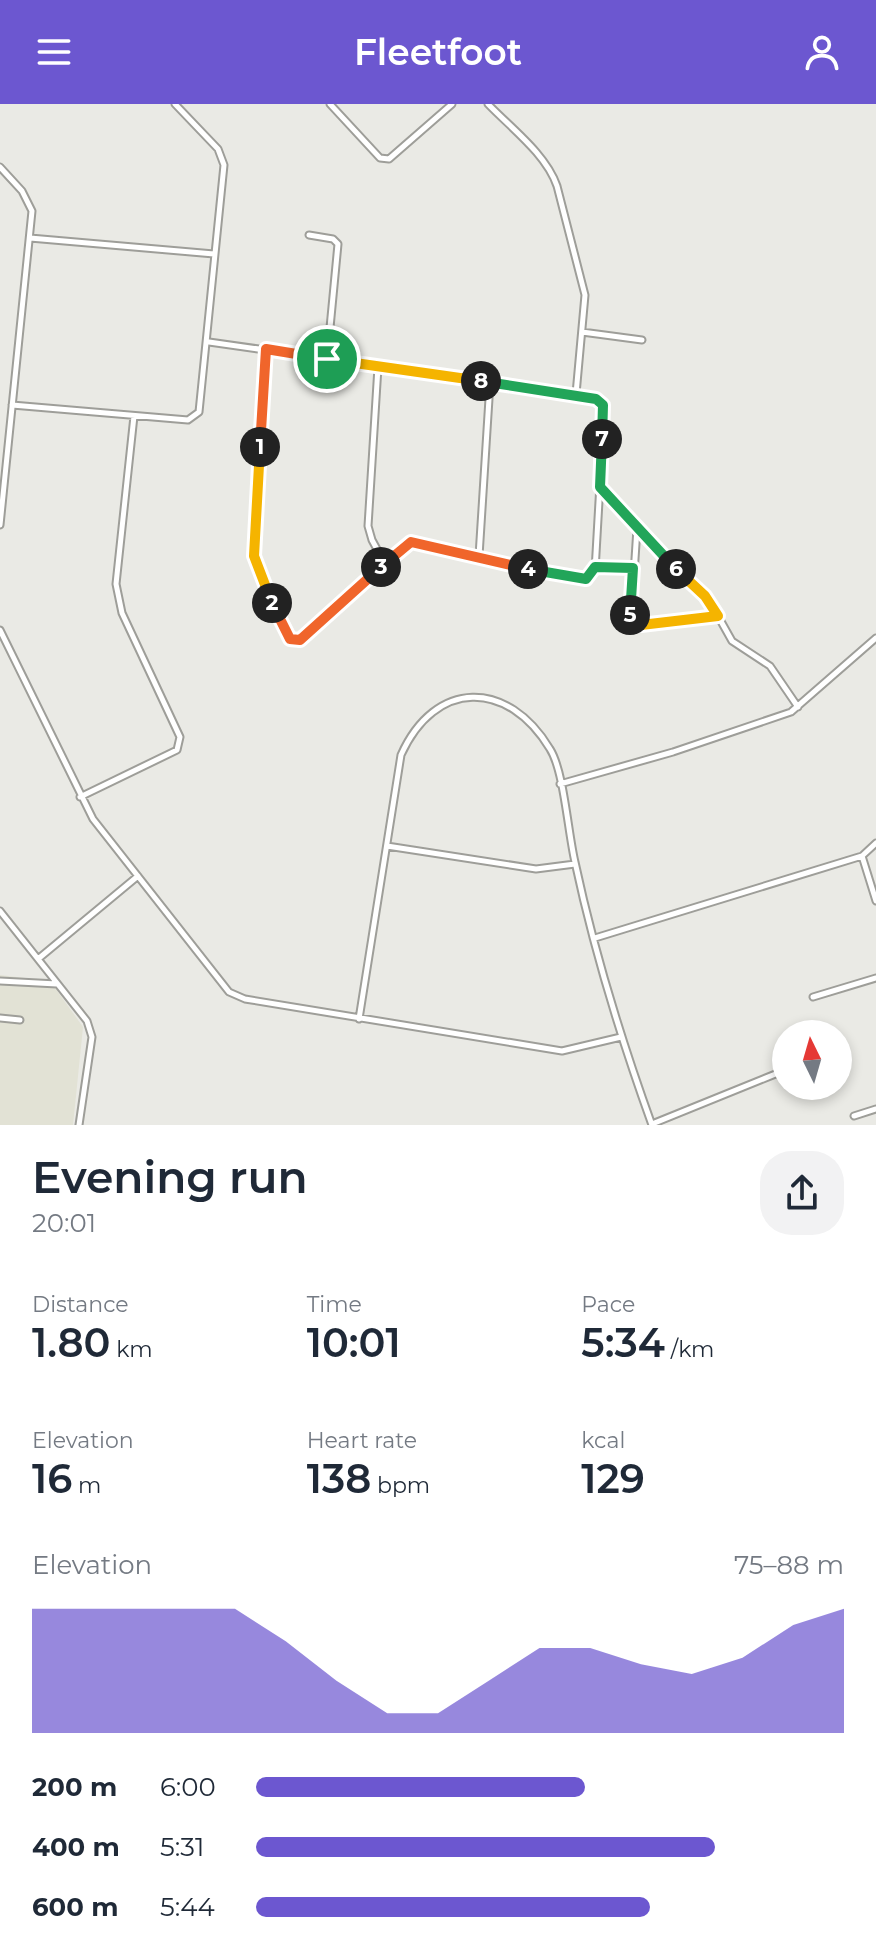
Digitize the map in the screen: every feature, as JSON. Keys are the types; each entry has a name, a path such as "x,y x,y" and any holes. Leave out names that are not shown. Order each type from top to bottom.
{"street":[{"path":"12,405 188,420 199,412 209,342 214,254 224,165 222,157 175,104"},
{"path":"330,104 380,158 389,159 452,104"},
{"path":"488,104 553,173 585,295 576,394"},
{"path":"0,167 28,199 32,211 0,525"},
{"path":"309,235 333,239 338,244 327,359"},
{"path":"30,238 214,254"},
{"path":"582,332 642,340"},
{"path":"209,342 266,349 490,383 576,394 603,405 595,567 586,579 561,577 411,542 307,637 295,641 290,639 258,573 254,556 266,349"},
{"path":"378,367 368,526 385,564"},
{"path":"479,556 490,383"},
{"path":"80,797 177,750 180,737 122,613 116,584 134,416"},
{"path":"600,487 705,596 732,641 770,666 798,707"},
{"path":"637,528 630,615 635,624 718,616"},
{"path":"595,567 633,568"},
{"path":"0,630 3,647 80,797 229,992 245,999 562,1051 621,1037"},
{"path":"560,784 673,752 798,707 876,638"},
{"path":"359,1019 401,755 410,735 445,703 462,696 490,699 512,709 551,750 575,864 621,1037 652,1125 772,1075"},
{"path":"595,938 862,856 876,843"},
{"path":"387,846 536,869 575,864"},
{"path":"862,856 876,901"},
{"path":"38,959 138,876"},
{"path":"1,916 87,1021 92,1037 79,1125"},
{"path":"813,997 876,978"},
{"path":"0,981 41,986 57,984"},
{"path":"0,1018 20,1020"},
{"path":"854,1116 876,1109"}],"shaded area":[{"path":"0,975 50,981 83,1027 73,1125 0,1125"}],"route":[{"path":"266,349 327,359 596,399 603,405 604,414 600,487 705,596 718,616 635,624 630,615 633,568 595,567 586,579 561,577 427,543 411,542 307,637 295,641 290,639 258,573 254,556 266,349"}]}
